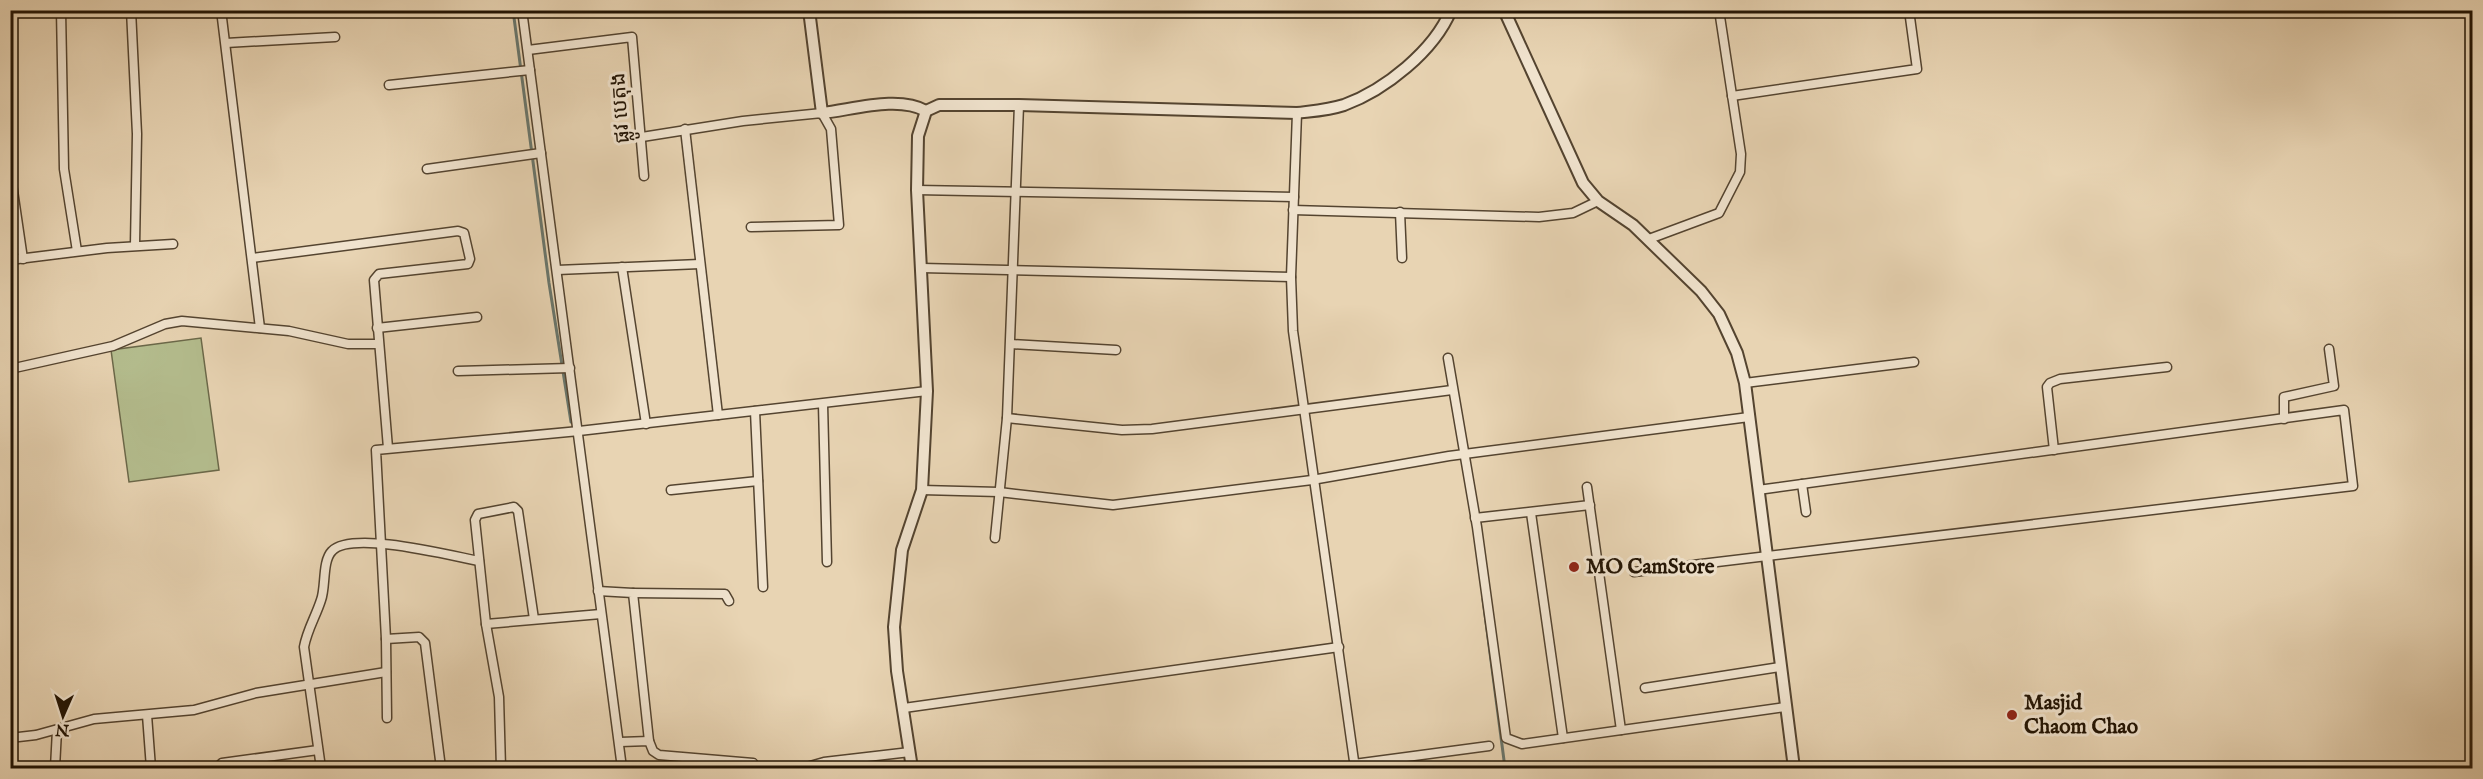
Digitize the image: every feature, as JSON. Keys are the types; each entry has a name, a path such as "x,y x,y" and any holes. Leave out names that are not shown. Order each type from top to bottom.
{"street":[{"path":"61,10 64,169 77,251"},
{"path":"131,10 137,134 135,245"},
{"path":"221,10 260,328"},
{"path":"522,10 528,50 523,71 557,270 565,368 579,431 622,768"},
{"path":"751,227 838,225 831,129 822,113 809,10"},
{"path":"912,768 897,671 894,627 902,550 922,490 927,391 917,190 918,136 926,111 939,105 1019,105 1297,113 1342,105 1377,88 1406,67 1427,45 1451,10"},
{"path":"1504,10 1583,183 1598,201 1626,219 1701,291 1719,314 1737,353 1749,417 1794,768"},
{"path":"1648,239 1719,213 1740,172 1732,96 1719,10"},
{"path":"1732,96 1917,69 1909,10"},
{"path":"226,43 335,37"},
{"name":"ផ្លូវ បេតុង","path":"528,50 632,37 644,176"},
{"path":"389,85 523,71"},
{"path":"642,137 685,129 889,105 916,105 926,111"},
{"path":"995,538 1007,418 1019,105"},
{"path":"1297,113 1291,277 1293,331 1312,480 1339,647 1354,766 1489,746"},
{"path":"685,129 718,415"},
{"path":"427,169 539,154"},
{"path":"10,170 23,259"},
{"path":"917,190 1294,197"},
{"path":"1293,210 1539,217 1573,213 1598,201"},
{"path":"1400,212 1402,258"},
{"path":"252,258 458,231 464,233 470,259 468,264 376,276 378,344 388,448"},
{"path":"10,260 135,245 173,244"},
{"path":"557,270 700,264"},
{"path":"622,267 646,424"},
{"path":"922,268 1291,277"},
{"path":"377,328 477,316"},
{"path":"10,369 113,346 173,322 289,331 348,344 378,344"},
{"path":"1011,344 1116,350"},
{"path":"2284,418 2284,397 2334,386 2329,349"},
{"path":"1448,358 1475,518 1503,733 1509,741 1522,744 1785,706"},
{"path":"1744,383 1914,362"},
{"path":"2054,450 2047,387 2050,383 2060,379 2167,367"},
{"path":"458,372 565,368"},
{"path":"1007,418 1122,430 1304,410 1452,390"},
{"path":"387,718 386,639 376,450 646,424 927,391"},
{"path":"823,404 827,562"},
{"path":"1634,572 2353,486 2344,410 1758,490"},
{"path":"755,411 763,587"},
{"path":"922,490 999,492 1113,505 1312,480 1463,454 1749,417"},
{"path":"671,490 758,481"},
{"path":"1802,484 1806,512"},
{"path":"1587,487 1621,730"},
{"path":"1475,518 1590,505"},
{"path":"501,768 499,697 486,624 475,520 478,514 514,507 518,511 534,620"},
{"path":"1531,513 1563,738"},
{"path":"321,768 305,641 322,599 329,554 337,547 381,542 480,561"},
{"path":"598,591 725,594 729,601"},
{"path":"633,593 649,741 653,751 659,755 753,763"},
{"path":"486,624 601,614"},
{"path":"386,639 419,637 425,642 441,768"},
{"path":"904,708 1339,647"},
{"path":"1644,688 1780,667"},
{"path":"10,738 57,730 94,718 194,710 256,693 311,682 386,672"},
{"path":"147,715 151,768"},
{"path":"55,768 57,730"},
{"path":"620,742 649,741"},
{"path":"217,768 222,763 318,750"},
{"path":"803,768 824,762 910,752"}],"green space":[{"path":"201,338 219,470 129,482 111,350"}],"waterway":[{"path":"513,10 549,283 571,422"},
{"path":"1483,599 1505,768"}],"place":[{"name":"MO CamStore","path":"1574,567"},
{"name":"Masjid Chaom Chao","path":"2012,715"}]}
